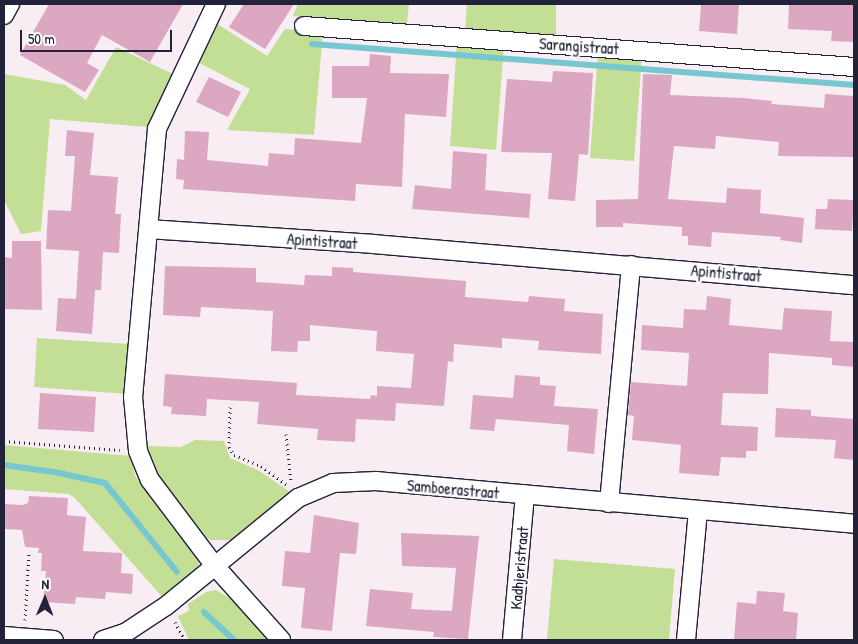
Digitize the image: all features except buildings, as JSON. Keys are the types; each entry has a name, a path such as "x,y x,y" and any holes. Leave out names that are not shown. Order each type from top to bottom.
{"street":[{"path":"4,15 10,4"},
{"path":"216,4 157,129 133,397 138,452 150,480 214,565 281,640"},
{"name":"Sarangistraat","path":"304,26 854,66"},
{"name":"Apintistraat","path":"149,230 631,265 854,285"},
{"path":"610,503 631,265"},
{"name":"Samboerastraat","path":"103,640 125,633 166,606 298,498 333,483 376,481 526,496 854,524"},
{"name":"Kadhjeristraat","path":"512,640 526,496"},
{"path":"686,640 698,511"},
{"path":"4,636 54,640"}],"path":[{"path":"230,407 229,441 234,456 261,466 292,488 286,434"},
{"path":"4,441 138,452"},
{"path":"24,638 29,552"}],"green space":[{"path":"298,4 409,4 407,24 293,16"},
{"path":"467,4 556,4 556,37 465,30"},
{"path":"216,23 267,56 285,29 323,32 314,135 227,130 250,89 197,62"},
{"path":"457,42 504,45 496,150 450,146"},
{"path":"116,47 175,75 147,127 50,119 41,231 21,234 4,200 4,74 65,85 86,100"},
{"path":"598,52 642,56 634,161 590,158"},
{"path":"37,338 129,344 127,394 34,387"},
{"path":"195,440 224,441 230,458 258,470 290,492 242,534 231,540 211,540 198,533 168,492 147,457 145,446 181,447"},
{"path":"4,445 131,456 135,476 196,555 199,564 198,571 163,598 74,497 68,494 4,489"},
{"path":"554,559 675,569 669,640 547,639"},
{"path":"216,590 238,603 270,640 189,640 178,616 189,611 188,604 206,592"}],"waterway":[{"path":"312,44 854,85"},
{"path":"4,465 54,472 105,483 177,572"},
{"path":"204,612 234,640"}]}
